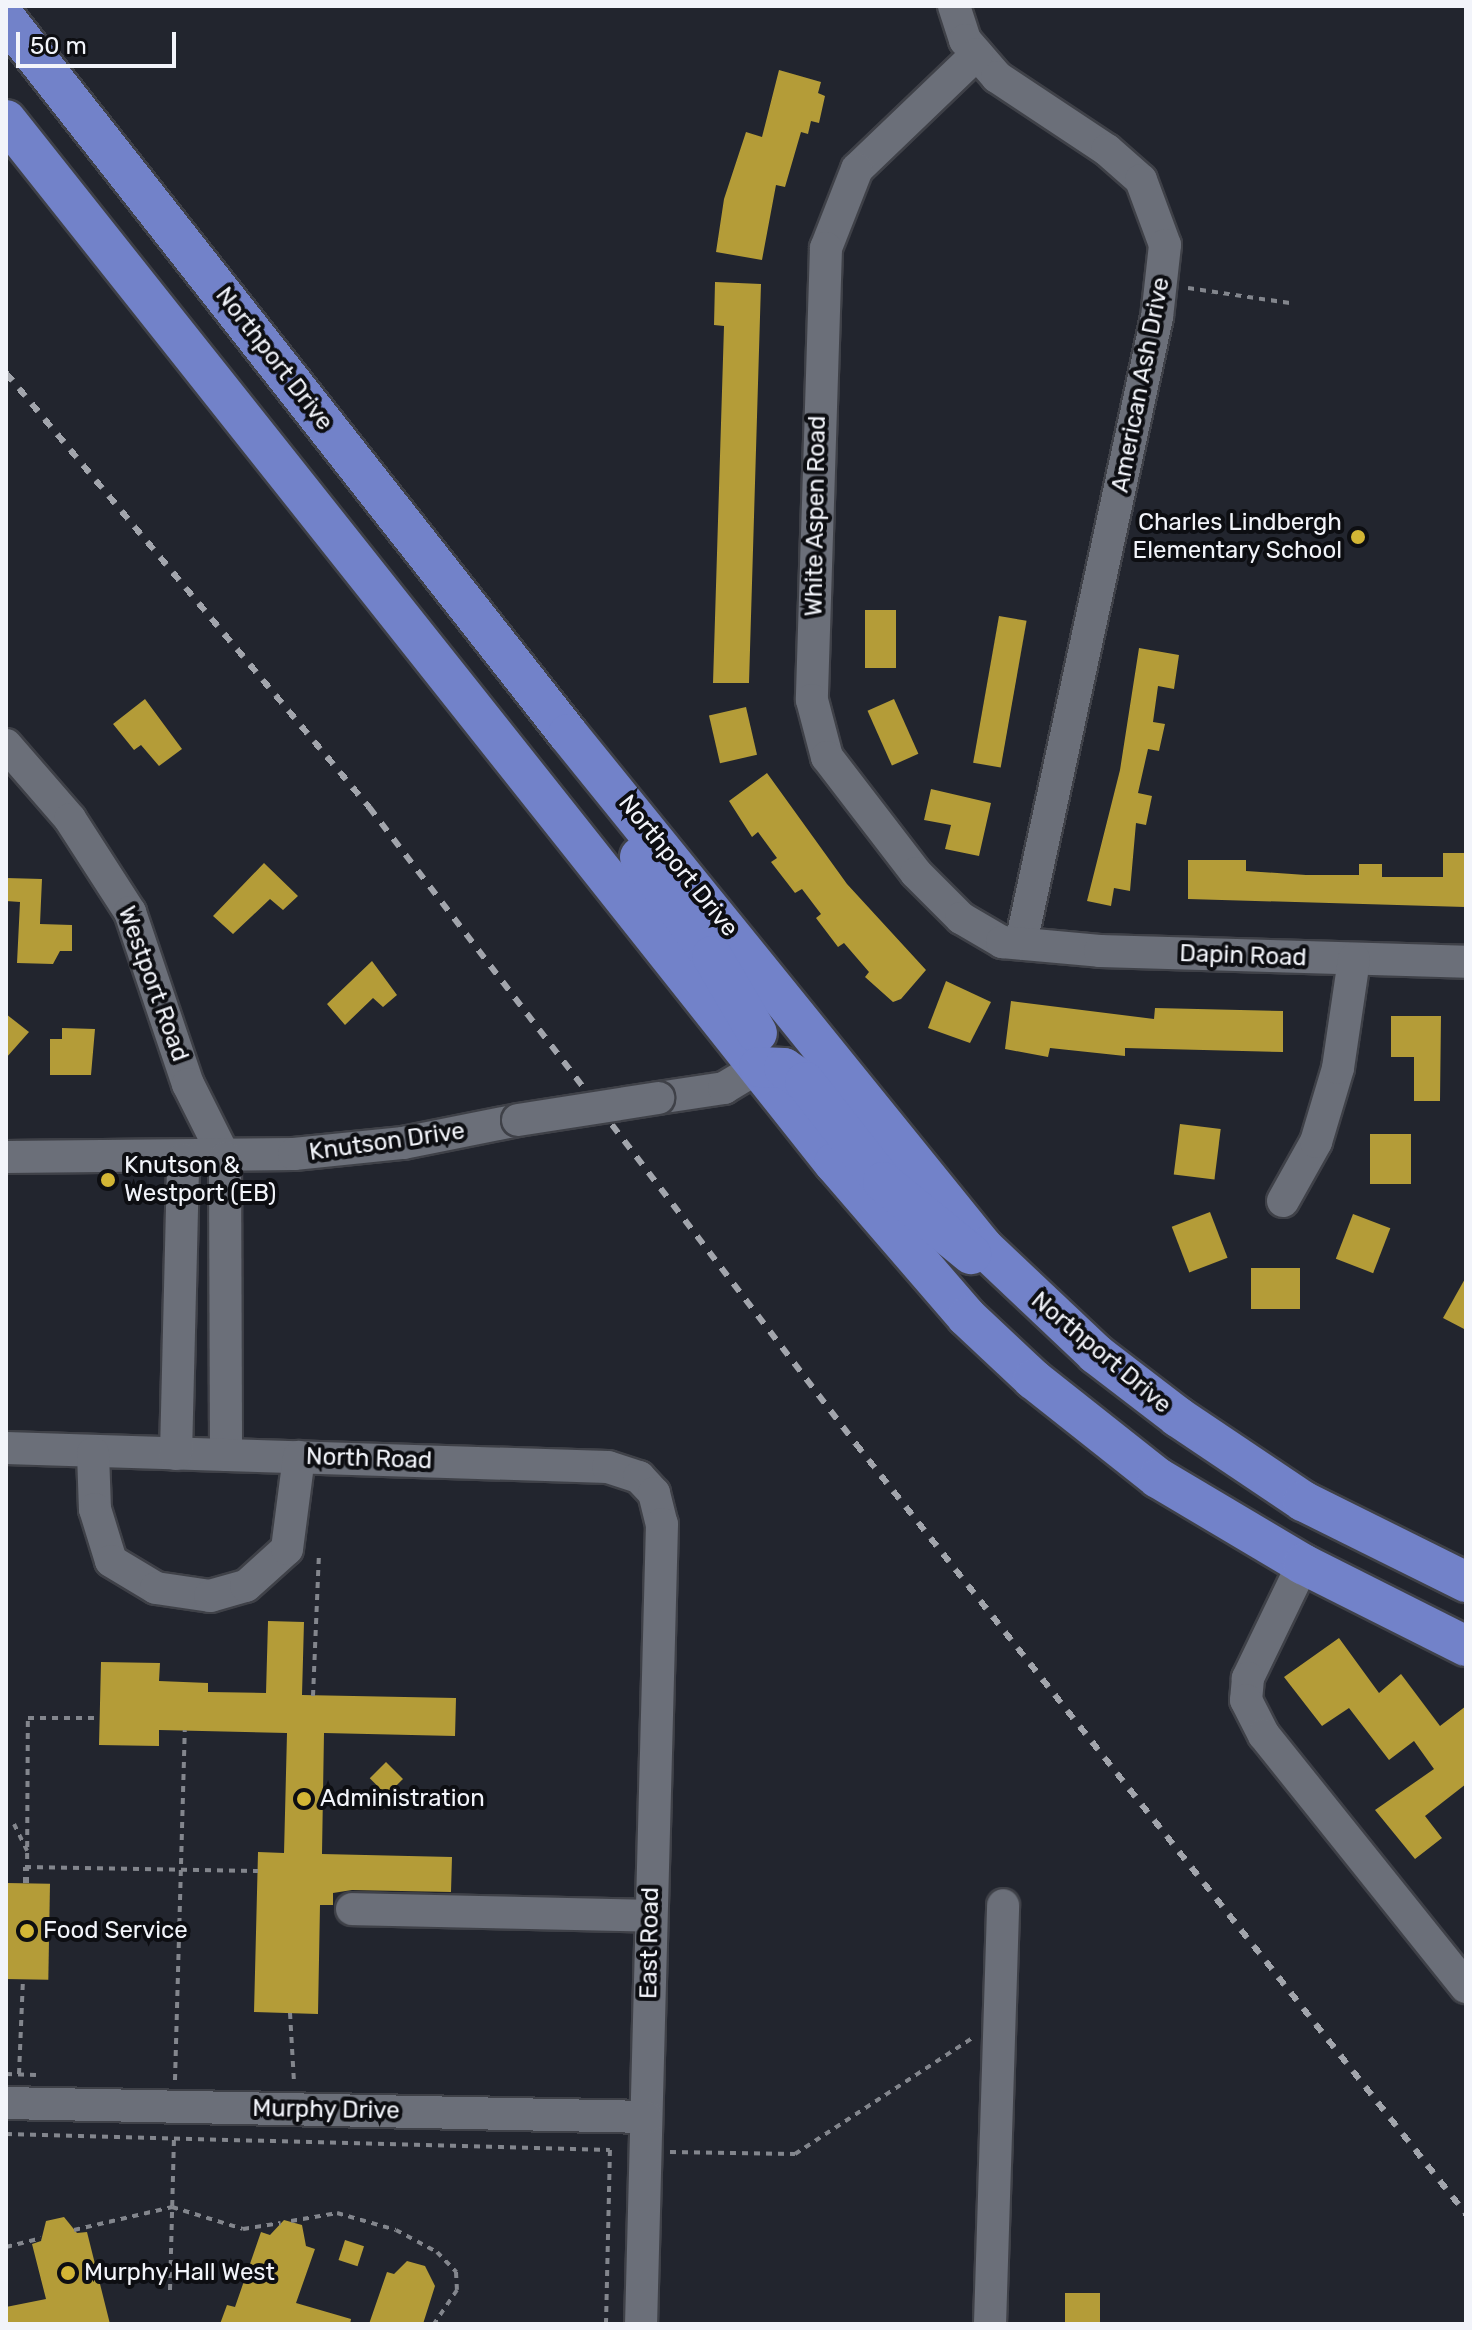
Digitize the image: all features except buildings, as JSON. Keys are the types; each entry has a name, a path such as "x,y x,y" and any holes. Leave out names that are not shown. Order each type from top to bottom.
{"main road":[{"name":"Northport Drive","path":"6,19 568,734 827,1048 900,1148 1031,1297 1178,1417 1303,1501 1466,1582"},
{"path":"6,120 891,1232 1033,1379 1158,1478 1303,1564 1466,1646"},
{"path":"568,734 650,873 731,987 762,1047 759,1067"},
{"path":"759,1067 784,1068 805,1082 883,1182 921,1219 1031,1297"}],"street":[{"name":"American Ash Drive","path":"954,6 961,32 997,77 1107,150 1141,180 1165,245 1157,317 1021,943"},
{"name":"White Aspen Road","path":"977,54 857,169 826,248 812,700 827,757 916,873 972,927 1021,943"},
{"name":"Westport Road","path":"6,745 70,819 130,912 188,1084 208,1134 225,1158"},
{"name":"Dapin Road","path":"1021,943 1466,962"},
{"path":"1283,1201 1316,1142 1338,1068 1354,959"},
{"name":"Knutson Drive","path":"6,1157 225,1158 403,1143 518,1120 724,1088 759,1067"},
{"path":"225,1158 226,1455"},
{"path":"176,1454 183,1159"},
{"name":"North Road","path":"6,1448 626,1471 654,1493 661,1562"},
{"path":"93,1453 95,1509 111,1561 156,1588 210,1596 254,1582 287,1549 299,1457"},
{"name":"East Road","path":"641,2324 661,1562"},
{"path":"1303,1564 1248,1678 1246,1700 1264,1735 1466,1987"},
{"path":"990,2324 1003,1905"},
{"path":"352,1909 650,1916"},
{"name":"Murphy Drive","path":"12,2089 174,2123 646,2117"}],"path":[{"path":"1188,288 1290,303"},
{"path":"313,1696 319,1554"},
{"path":"99,1718 28,1718 28,1853 26,1883 25,1867 258,1871"},
{"path":"170,2290 185,1730"},
{"path":"14,1824 28,1853"},
{"path":"12,2089 23,1979"},
{"path":"290,2013 294,2083"},
{"path":"645,2151 795,2154 999,2020"},
{"path":"606,2324 611,2116"},
{"path":"6,2134 174,2123 610,2150"},
{"path":"74,2230 172,2207 243,2229 281,2223"},
{"path":"291,2221 337,2213 396,2230 437,2252 456,2272 457,2290 434,2324"},
{"path":"6,2247 41,2238"}],"railway":[{"path":"6,373 369,807 856,1444 1466,2214"}],"place":[{"name":"Charles Lindbergh Elementary School","path":"1358,537"},
{"name":"Knutson & Westport (EB)","path":"108,1180"},
{"name":"Administration","path":"304,1799"},
{"name":"Food Service","path":"27,1931"},
{"name":"Murphy Hall West","path":"68,2273"}]}
